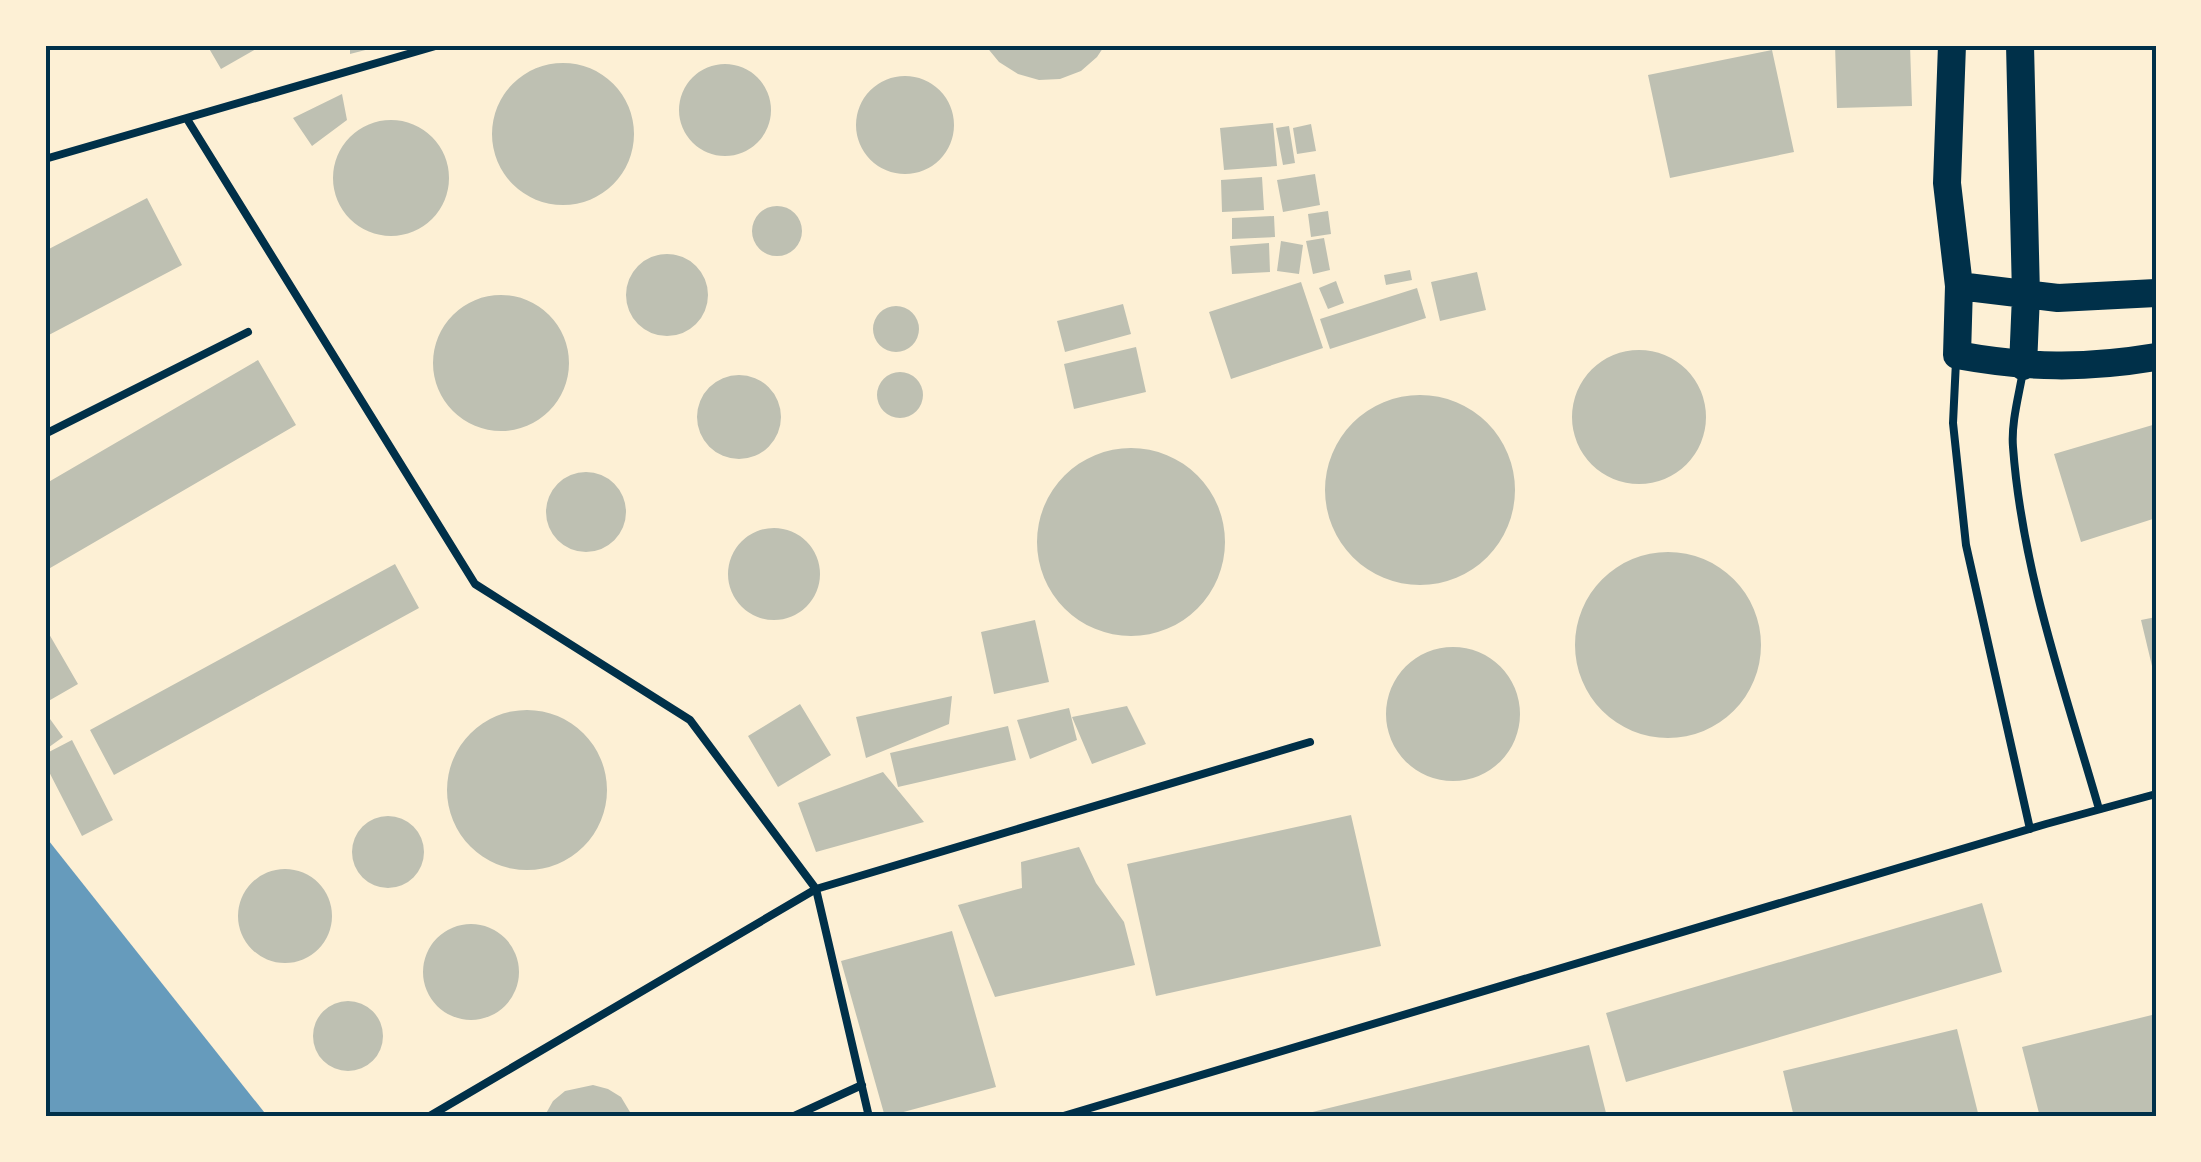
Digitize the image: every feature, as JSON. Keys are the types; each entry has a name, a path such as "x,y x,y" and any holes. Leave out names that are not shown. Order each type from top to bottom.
{"highway":[{"path":"1952,45 1947,183 1959,286 1956,355 2024,366 2100,366 2156,357"},
{"path":"2020,45 2024,366"},
{"path":"1959,286 2088,298 2156,293"}],"lane":[{"path":"45,159 439,45"},
{"path":"187,119 475,584 690,720 816,889 869,1117"},
{"path":"45,434 248,332"},
{"path":"1956,355 1953,423 1966,545 2030,828"},
{"path":"2024,366 2012,443 2026,533 2048,632 2098,809"},
{"path":"428,1117 816,889 1310,742"},
{"path":"1061,1117 2030,828 2156,794"},
{"path":"792,1117 862,1085"}],"water":[{"path":"45,836 268,1117 45,1117"}],"building":[{"path":"207,45 263,45 221,69"},
{"path":"350,45 381,45 381,46 350,54"},
{"path":"985,45 1105,45 1081,71 1060,79 1039,80 1018,74 999,62"},
{"path":"1835,45 1910,45 1912,106 1837,108"},
{"path":"1772,50 1794,152 1670,178 1648,75"},
{"path":"563,63 590,69 613,84 628,107 634,134 628,161 613,184 590,199 563,205 536,199 513,184 498,161 492,134 498,107 513,84 536,69"},
{"path":"725,64 743,68 757,78 767,92 771,110 767,128 757,142 743,152 725,156 707,152 693,142 683,128 679,110 683,92 693,78 707,68"},
{"path":"905,76 924,79 940,90 951,106 951,144 940,160 924,171 905,174 886,171 870,160 859,144 856,125 859,106 870,90 886,79"},
{"path":"342,94 347,120 312,146 293,118"},
{"path":"391,120 413,124 432,137 445,156 449,178 445,200 432,219 413,232 391,236 369,232 350,219 337,200 333,178 337,156 350,137 369,124"},
{"path":"1273,123 1277,166 1224,170 1220,128"},
{"path":"1311,124 1316,151 1297,154 1293,128"},
{"path":"1289,126 1295,163 1283,165 1276,128"},
{"path":"1315,174 1320,205 1283,212 1277,180"},
{"path":"1262,177 1264,210 1222,212 1221,180"},
{"path":"147,198 182,265 45,337 45,251"},
{"path":"777,206 795,213 802,231 795,249 777,256 759,249 752,231 759,213"},
{"path":"1328,211 1331,234 1311,237 1308,214"},
{"path":"1274,216 1275,237 1232,239 1232,218"},
{"path":"1324,238 1330,270 1313,274 1306,241"},
{"path":"1281,241 1303,245 1299,274 1277,271"},
{"path":"1269,243 1270,272 1232,274 1230,246"},
{"path":"667,254 683,257 696,266 705,279 705,311 696,324 683,333 667,336 651,333 638,324 629,311 626,295 629,279 638,266 651,257"},
{"path":"1410,270 1412,280 1386,285 1384,275"},
{"path":"1477,272 1486,310 1440,321 1431,282"},
{"path":"1336,281 1344,303 1328,309 1319,288"},
{"path":"1301,282 1323,348 1231,379 1209,312"},
{"path":"1417,288 1426,318 1330,349 1320,319"},
{"path":"501,295 527,300 549,315 564,337 569,363 564,389 549,411 527,426 501,431 475,426 453,411 438,389 433,363 438,337 453,315 475,300"},
{"path":"1123,304 1131,334 1065,352 1057,321"},
{"path":"896,306 912,313 919,329 912,345 896,352 880,345 873,329 880,313"},
{"path":"1136,347 1146,392 1074,409 1064,364"},
{"path":"1639,350 1665,355 1687,369 1701,391 1706,417 1701,443 1687,465 1665,479 1639,484 1613,479 1591,465 1577,443 1572,417 1577,391 1591,369 1613,355"},
{"path":"258,360 296,425 45,571 45,484"},
{"path":"900,372 916,379 923,395 916,411 900,418 884,411 877,395 884,379"},
{"path":"739,375 755,378 769,387 778,401 778,433 769,447 755,456 739,459 723,456 709,447 700,433 697,417 700,401 709,387 723,378"},
{"path":"1420,395 1456,402 1487,423 1508,454 1515,490 1508,526 1487,557 1456,578 1420,585 1384,578 1353,557 1332,526 1325,490 1332,454 1353,423 1384,402"},
{"path":"2156,424 2156,518 2081,542 2054,454"},
{"path":"1131,448 1167,455 1198,475 1218,506 1225,542 1218,578 1198,609 1167,629 1131,636 1095,629 1064,609 1044,578 1037,542 1044,506 1064,475 1095,455"},
{"path":"586,472 601,475 614,484 623,497 623,527 614,540 601,549 586,552 571,549 558,540 549,527 546,512 549,497 558,484 571,475"},
{"path":"774,528 792,531 807,541 817,556 817,592 807,607 792,617 774,620 756,617 741,607 731,592 728,574 731,556 741,541 756,531"},
{"path":"1668,552 1703,559 1734,579 1754,610 1761,645 1754,680 1734,711 1703,731 1668,738 1633,731 1602,711 1582,680 1575,645 1582,610 1602,579 1633,559"},
{"path":"395,564 419,608 114,775 90,730"},
{"path":"2156,617 2156,665 2152,666 2141,620"},
{"path":"1035,620 1049,682 994,694 981,632"},
{"path":"45,627 78,684 45,703"},
{"path":"1453,647 1478,653 1500,667 1514,689 1520,714 1514,739 1500,761 1478,775 1453,781 1428,775 1406,761 1392,739 1386,714 1392,689 1406,667 1428,653"},
{"path":"952,696 949,724 866,758 856,717"},
{"path":"800,704 831,755 778,787 748,736"},
{"path":"1127,706 1146,744 1092,764 1072,717"},
{"path":"1069,708 1077,740 1030,759 1017,720"},
{"path":"527,710 557,716 583,734 601,760 607,790 601,820 583,846 557,864 527,870 497,864 471,846 453,820 447,790 453,760 471,734 497,716"},
{"path":"45,712 63,737 45,750"},
{"path":"1008,726 1016,760 898,787 890,753"},
{"path":"72,740 113,820 82,836 45,764 45,754"},
{"path":"883,772 924,822 816,852 798,803"},
{"path":"1351,815 1381,946 1156,996 1127,864"},
{"path":"388,816 414,826 424,852 414,878 388,888 362,878 352,852 362,826"},
{"path":"1079,847 1096,883 1124,922 1135,965 995,997 958,905 1022,888 1021,862"},
{"path":"285,869 303,872 319,882 329,898 329,934 319,950 303,960 285,963 267,960 251,950 241,934 238,916 241,898 251,882 267,872"},
{"path":"1982,903 2002,972 1626,1082 1606,1013"},
{"path":"471,924 489,927 505,938 516,954 516,990 505,1006 489,1017 471,1020 453,1017 437,1006 426,990 423,972 426,954 437,938 453,927"},
{"path":"952,931 996,1087 885,1117 841,961"},
{"path":"348,1001 373,1011 383,1036 373,1061 348,1071 323,1061 313,1036 323,1011"},
{"path":"2156,1014 2156,1117 2040,1117 2022,1047"},
{"path":"1957,1029 1979,1117 1794,1117 1783,1071"},
{"path":"1589,1045 1607,1117 1296,1116"},
{"path":"593,1085 621,1097 633,1117 544,1117 553,1101 565,1091"}]}
